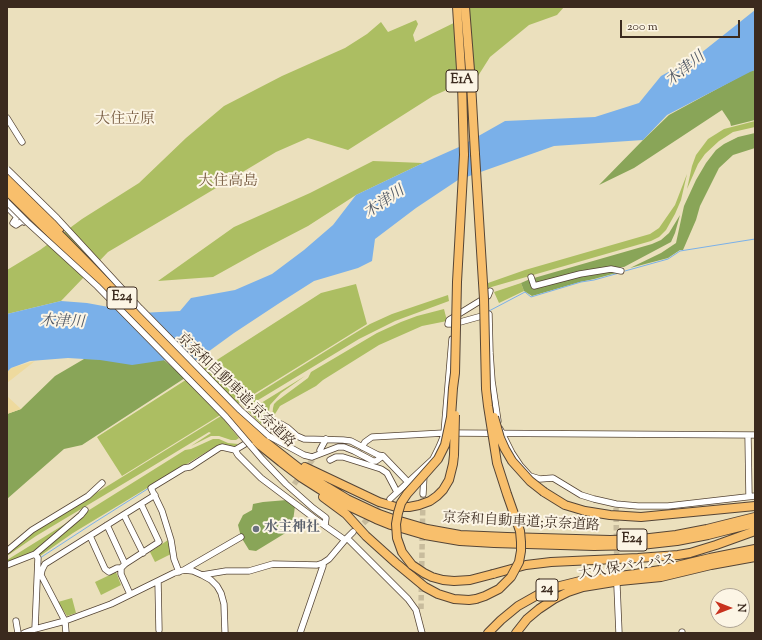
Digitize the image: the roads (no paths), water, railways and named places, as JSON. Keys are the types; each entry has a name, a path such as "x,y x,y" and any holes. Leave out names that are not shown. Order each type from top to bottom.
{"highway":[{"name":"E1A","path":"455,374 457,282 464,155 462,85 457,7"},
{"name":"E1A","path":"464,7 471,83 484,299 484,325"},
{"path":"7,174 41,206 98,269 120,296"},
{"name":"京奈和自動車道;京奈道路","path":"7,183 120,296 235,416 261,446 302,478 324,492 344,504 376,519 425,535 460,541 471,539 594,540 657,538 692,532 755,517"},
{"name":"京奈和自動車道;京奈道路","path":"7,191 235,416 267,436 305,473 347,499 392,520 471,539"},
{"path":"7,199 59,248 92,276"},
{"path":"484,325 488,390 495,423 500,438 512,461 530,481 544,492 565,504 585,511 610,515 641,517 755,506"},
{"path":"281,462 299,480 346,514 366,536 396,563 425,586 438,594 454,599 469,600 488,595 499,589 511,577 519,562 522,542 520,531 497,463 491,432 486,389 484,325"},
{"path":"267,436 301,465 379,502 391,506 403,507 419,505 430,501 437,496 449,480 454,454 455,374"},
{"path":"455,374 451,417 445,445 438,459 407,494 401,503 398,512 396,524 397,538 400,547 407,559 418,570 432,577 443,580 470,580 526,565 690,553 755,531"},
{"name":"京奈和自動車道;京奈道路","path":"507,540 594,546 641,545 693,538 755,523"},
{"name":"大久保バイパス","path":"488,633 518,606 552,588 580,581 660,570 755,549"},
{"name":"大久保バイパス","path":"516,633 527,619 539,609 568,592 583,587 619,584 661,577 711,565 755,557"}],"street":[{"path":"7,118 22,142"},
{"path":"7,169 57,218 140,308 206,376 267,436 304,455 312,457 338,447 354,451 373,461 376,461 383,456"},
{"path":"7,202 33,228 98,286 226,417 248,445 286,484 326,518 325,525"},
{"path":"7,207 17,217 13,224 16,225 24,222"},
{"path":"531,277 534,286 580,274 611,269 621,271"},
{"path":"490,291 488,296 449,320 448,324 489,314 490,353 494,399 500,427 512,453 530,476 540,479 553,478 581,494 616,506 668,506 755,496"},
{"path":"390,499 433,459 439,447 444,433 453,324"},
{"path":"267,436 278,424 281,424 297,436 304,439 351,441 378,456 383,456 408,482"},
{"path":"362,447 365,442 372,437 444,433 755,435"},
{"path":"748,435 748,496"},
{"path":"320,450 326,439"},
{"path":"181,571 174,559 165,518 151,488 184,468 190,467 219,448 235,450 248,445"},
{"path":"235,450 238,455 261,478 287,494 325,525 346,539 408,599 416,610 422,633"},
{"path":"330,460 336,457 343,457 381,469 386,473 397,492"},
{"path":"424,467 424,494"},
{"path":"7,551 32,530 88,496 102,483"},
{"path":"66,633 65,621 41,575 45,564 155,495"},
{"path":"90,536 105,569 109,572 123,566 159,542 141,504"},
{"path":"7,565 35,554 85,510"},
{"path":"124,515 143,553"},
{"path":"107,525 123,566 121,574 130,594"},
{"path":"202,575 249,571 273,564 317,565 329,559 353,532"},
{"path":"24,633 65,621 111,604 181,571 241,537"},
{"path":"35,554 38,558 35,629"},
{"path":"300,633 323,563"},
{"path":"181,571 193,571 211,580 217,586 224,604 225,633"},
{"path":"158,581 159,630"},
{"path":"619,584 621,606 618,609 619,633"},
{"path":"420,624 421,610"},
{"path":"16,621 18,633"}],"water":[{"name":"木津川","path":"755,10 755,70 667,115 643,140 554,146 458,180 416,208 375,239 372,261 358,268 314,281 234,333 179,373 166,360 132,365 100,360 68,358 30,361 11,368 7,372 7,314 61,301 87,303 114,308 120,314 180,311 191,298 235,290 272,274 304,250 333,225 356,195 459,147 505,121 595,117 639,103 661,76 696,57"}],"waterway":[{"path":"625,271 668,259 680,251 755,239"},
{"path":"489,311 525,292 531,297 581,282 619,273"},
{"path":"40,558 149,488"}],"tunnel":[{"path":"289,491 316,455"},
{"path":"421,609 423,494"},
{"path":"357,529 386,503"},
{"path":"616,508 617,580"}],"place":[{"name":"水主神社","path":"256,529"}],"district":[{"name":"大住立原","path":"125,120"},
{"name":"大住高島","path":"228,182"}]}
